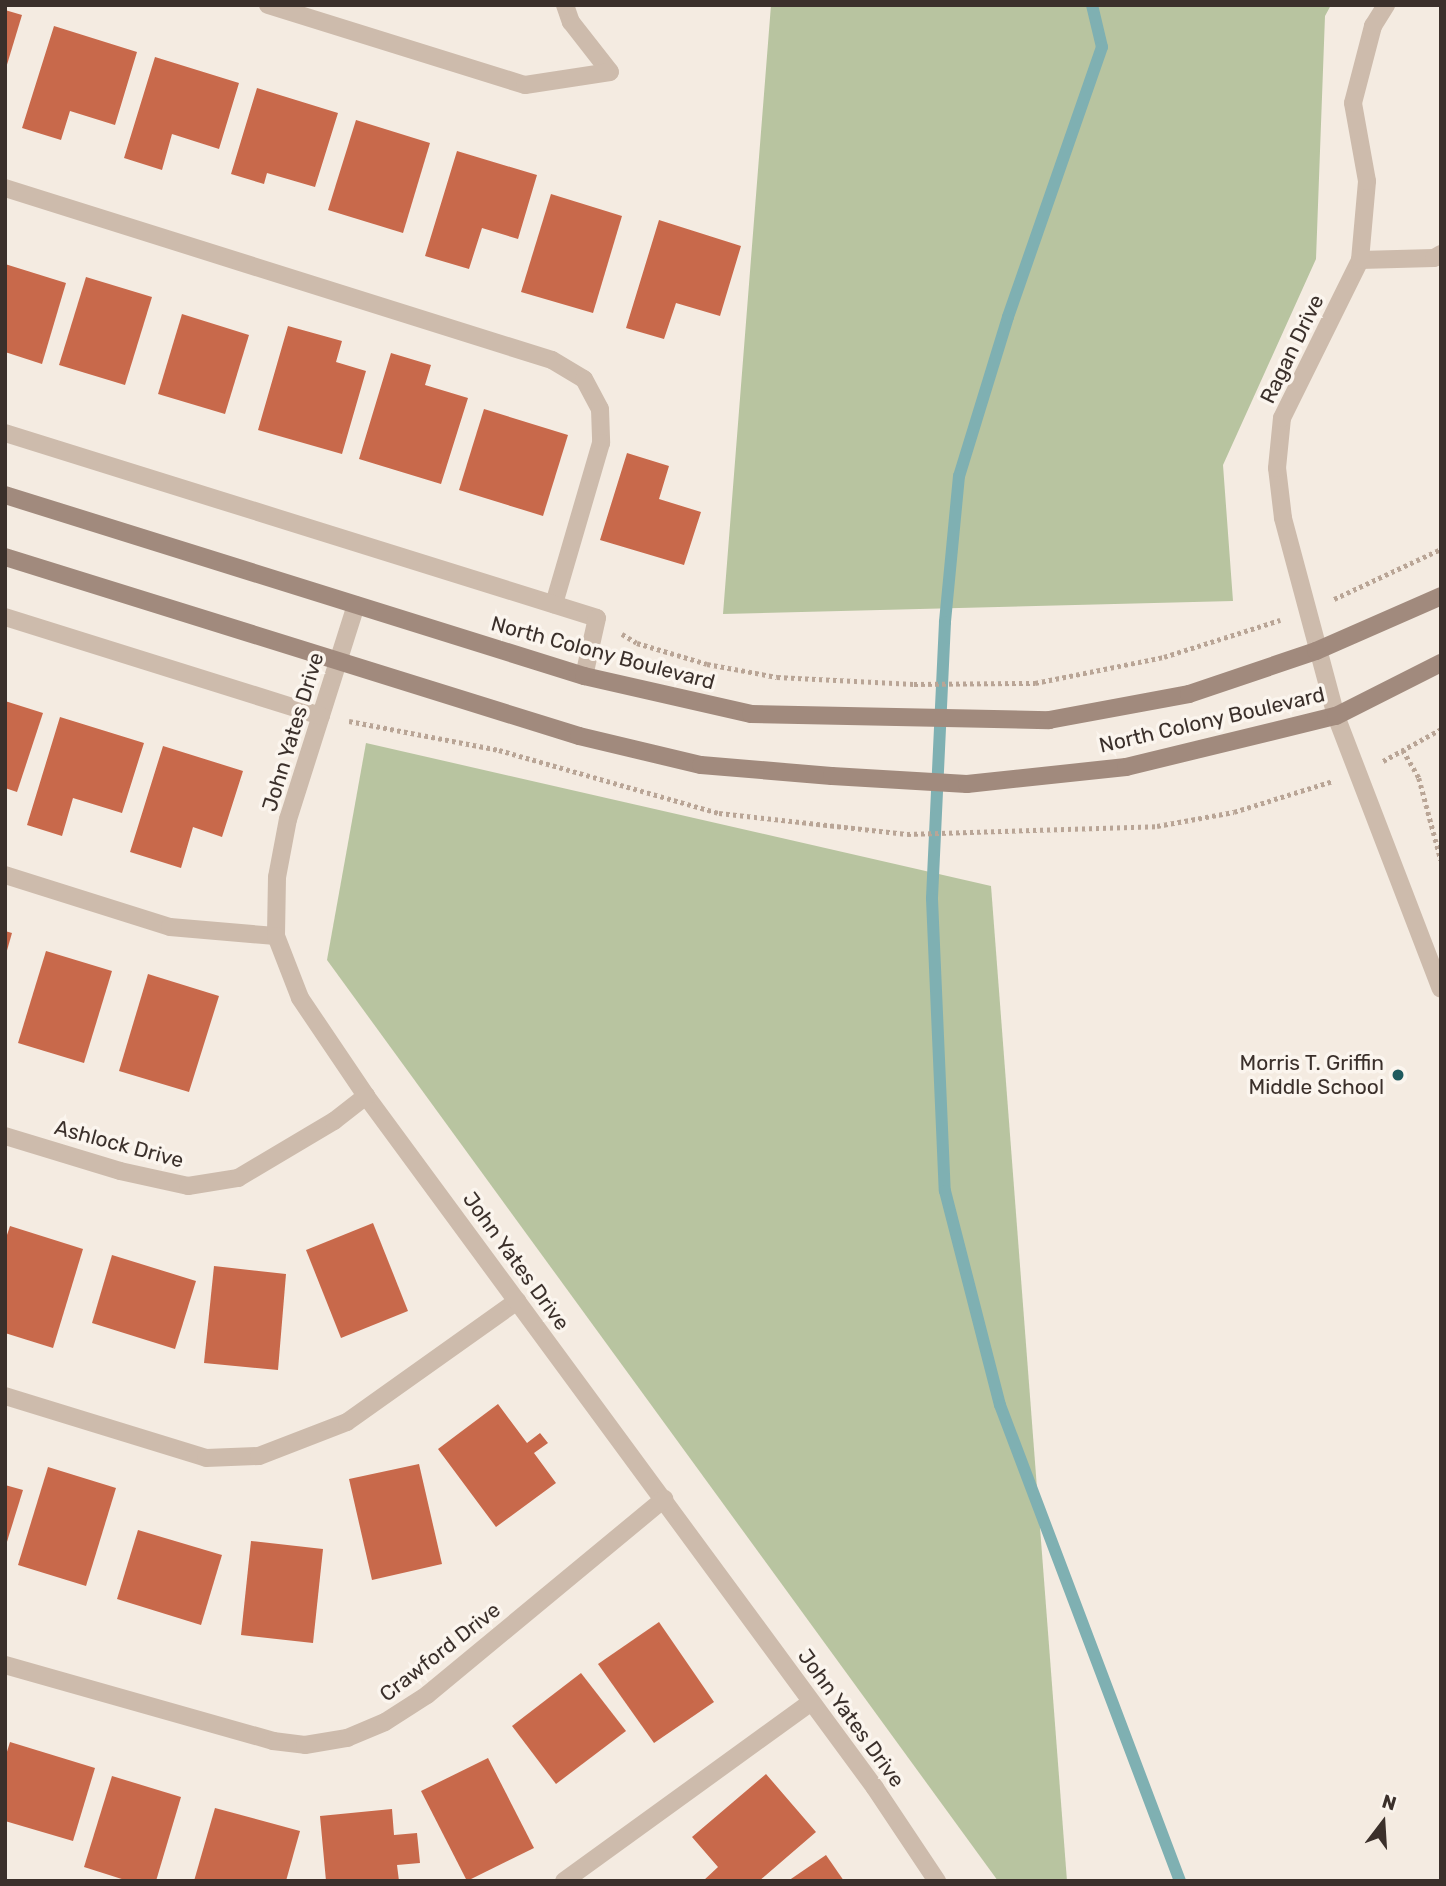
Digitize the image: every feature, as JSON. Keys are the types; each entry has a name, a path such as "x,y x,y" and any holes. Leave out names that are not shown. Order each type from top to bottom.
{"main road":[{"name":"North Colony Boulevard","path":"5,495 584,676 666,698 751,714 1049,720 1189,694 1316,651 1441,596"},
{"name":"North Colony Boulevard","path":"5,557 579,736 701,765 900,780 967,784 1126,767 1336,716 1441,663"}],"street":[{"path":"268,5 525,85 610,72 571,22 565,5"},
{"name":"Ragan Drive","path":"1386,5 1373,26 1353,103 1367,181 1360,260 1282,418 1277,468 1283,518 1316,651 1336,716 1441,989"},
{"path":"5,188 552,360 584,379 600,409 601,443 554,604"},
{"path":"1360,260 1434,258 1441,254"},
{"path":"5,433 597,618 584,676"},
{"name":"John Yates Drive","path":"356,605 288,819 278,877 276,936 300,998 366,1096 664,1499 937,1881"},
{"path":"5,617 321,716"},
{"path":"5,875 170,927 276,936"},
{"name":"Ashlock Drive","path":"5,1136 187,1186 238,1178 366,1096"},
{"path":"5,1396 206,1458 258,1456 347,1422 517,1301"},
{"name":"Crawford Drive","path":"5,1665 273,1741 305,1745 347,1738 385,1722 427,1695 664,1499"},
{"path":"569,1879 811,1702"}],"path":[{"path":"597,618 637,643 707,664 776,677 1022,683 1164,657 1306,610 1441,549"},
{"path":"1403,750 1419,778 1441,860"}],"green space":[{"path":"771,5 1331,5 1325,16 1316,259 1223,465 1233,601 723,614"},
{"path":"366,743 991,886 1067,1881 998,1881 327,960"}],"building":[{"path":"5,10 22,15 6,68 5,68"},
{"path":"54,26 137,52 115,125 70,111 61,140 22,128"},
{"path":"155,57 239,83 219,149 172,134 162,170 124,158"},
{"path":"257,88 338,113 315,187 267,173 264,184 231,174"},
{"path":"356,120 430,143 403,233 328,210"},
{"path":"457,151 537,175 518,239 482,228 469,269 425,256"},
{"path":"551,194 622,216 593,313 521,292"},
{"path":"659,220 741,246 720,316 676,303 664,339 626,328"},
{"path":"5,264 66,283 42,364 5,352"},
{"path":"86,277 152,297 125,385 59,365"},
{"path":"182,314 249,335 225,414 158,394"},
{"path":"288,326 342,341 336,362 366,371 342,454 258,430"},
{"path":"391,353 431,365 425,385 468,398 441,484 359,459"},
{"path":"484,409 568,435 543,516 459,490"},
{"path":"627,453 669,466 659,499 701,512 684,565 600,540"},
{"path":"5,701 43,713 17,792 5,788"},
{"path":"60,717 144,743 122,813 73,798 62,836 27,825"},
{"path":"163,746 243,771 222,837 193,827 181,868 130,852"},
{"path":"5,931 12,933 6,954 5,954"},
{"path":"46,951 112,971 84,1063 18,1043"},
{"path":"148,974 219,996 189,1092 119,1071"},
{"path":"373,1223 408,1311 341,1338 306,1250"},
{"path":"10,1226 83,1249 53,1348 5,1333 5,1241"},
{"path":"112,1255 196,1281 175,1349 92,1323"},
{"path":"214,1266 286,1274 278,1370 204,1363"},
{"path":"498,1404 527,1443 540,1433 548,1443 534,1453 556,1483 496,1527 438,1449"},
{"path":"419,1464 442,1564 372,1580 349,1479"},
{"path":"48,1467 116,1488 86,1586 18,1565"},
{"path":"5,1485 23,1490 6,1545 5,1545"},
{"path":"138,1530 222,1555 201,1625 117,1599"},
{"path":"251,1541 323,1549 313,1643 241,1635"},
{"path":"659,1622 714,1702 654,1743 598,1664"},
{"path":"581,1673 626,1731 556,1784 512,1726"},
{"path":"10,1742 95,1768 73,1841 5,1821 5,1758"},
{"path":"488,1758 534,1848 467,1881 421,1791"},
{"path":"766,1774 816,1832 759,1881 703,1881 718,1867 692,1837"},
{"path":"112,1776 181,1797 156,1881 128,1881 84,1867"},
{"path":"215,1808 300,1831 286,1881 194,1881"},
{"path":"392,1809 394,1835 417,1833 420,1863 397,1865 399,1881 326,1881 320,1816"},
{"path":"826,1855 844,1881 788,1881"}],"waterway":[{"path":"1092,5 1102,47 1008,317 959,476 945,622 932,899 945,1191 1000,1405 1180,1881"}],"place":[{"name":"Morris T. Griffin Middle School","path":"1398,1075"}]}
